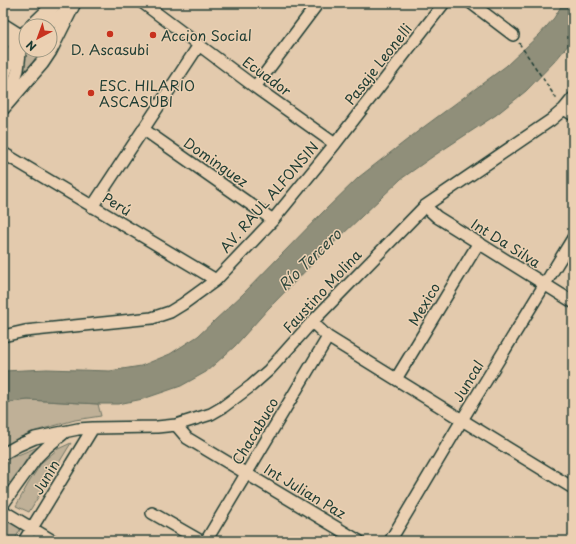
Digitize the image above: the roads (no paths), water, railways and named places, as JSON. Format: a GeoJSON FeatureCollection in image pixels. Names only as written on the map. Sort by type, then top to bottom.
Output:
{"type":"FeatureCollection","features":[{"type":"Feature","properties":{"kind":"main road"},"geometry":{"type":"LineString","coordinates":[[40,18],[56,3]]}},
{"type":"Feature","properties":{"kind":"main road"},"geometry":{"type":"LineString","coordinates":[[5,106],[42,63],[50,51],[74,4]]}},
{"type":"Feature","properties":{"kind":"main road"},"geometry":{"type":"LineString","coordinates":[[3,76],[18,47]]}},
{"type":"Feature","properties":{"kind":"street","name":"Ecuador"},"geometry":{"type":"LineString","coordinates":[[143,3],[335,144]]}},
{"type":"Feature","properties":{"kind":"street"},"geometry":{"type":"LineString","coordinates":[[256,87],[318,3]]}},
{"type":"Feature","properties":{"kind":"street","name":"Pasaje Leonelli"},"geometry":{"type":"LineString","coordinates":[[335,144],[444,3]]}},
{"type":"Feature","properties":{"kind":"street"},"geometry":{"type":"LineString","coordinates":[[471,3],[513,35]]}},
{"type":"Feature","properties":{"kind":"street"},"geometry":{"type":"LineString","coordinates":[[57,18],[74,4]]}},
{"type":"Feature","properties":{"kind":"street"},"geometry":{"type":"LineString","coordinates":[[3,24],[18,36]]}},
{"type":"Feature","properties":{"kind":"street"},"geometry":{"type":"LineString","coordinates":[[3,36],[18,38]]}},
{"type":"Feature","properties":{"kind":"street"},"geometry":{"type":"LineString","coordinates":[[92,207],[199,45]]}},
{"type":"Feature","properties":{"kind":"street"},"geometry":{"type":"LineString","coordinates":[[5,106],[18,70],[20,58]]}},
{"type":"Feature","properties":{"kind":"street","name":"Faustino Molina"},"geometry":{"type":"LineString","coordinates":[[3,454],[19,445],[36,438],[49,435],[78,429],[157,427],[176,425],[211,414],[223,407],[269,370],[312,322],[425,206],[551,120],[568,112],[573,98]]}},
{"type":"Feature","properties":{"kind":"street","name":"Dominguez"},"geometry":{"type":"LineString","coordinates":[[143,129],[273,220]]}},
{"type":"Feature","properties":{"kind":"street","name":"AV. RAUL ALFONSIN"},"geometry":{"type":"LineString","coordinates":[[3,336],[25,331],[152,318],[170,312],[216,280],[273,220],[335,144]]}},
{"type":"Feature","properties":{"kind":"street","name":"Perú"},"geometry":{"type":"LineString","coordinates":[[3,153],[216,280]]}},
{"type":"Feature","properties":{"kind":"street","name":"Int Da Silva"},"geometry":{"type":"LineString","coordinates":[[425,206],[437,217],[478,244],[573,302]]}},
{"type":"Feature","properties":{"kind":"street","name":"Juncal"},"geometry":{"type":"LineString","coordinates":[[390,541],[573,238]]}},
{"type":"Feature","properties":{"kind":"street","name":"Mexico"},"geometry":{"type":"LineString","coordinates":[[396,379],[478,244]]}},
{"type":"Feature","properties":{"kind":"street"},"geometry":{"type":"LineString","coordinates":[[312,322],[328,337],[573,488]]}},
{"type":"Feature","properties":{"kind":"street","name":"Chacabuco"},"geometry":{"type":"LineString","coordinates":[[206,541],[328,337]]}},
{"type":"Feature","properties":{"kind":"street","name":"Int Julian Paz"},"geometry":{"type":"LineString","coordinates":[[176,425],[188,438],[359,541]]}},
{"type":"Feature","properties":{"kind":"street","name":"Junin"},"geometry":{"type":"LineString","coordinates":[[24,541],[93,428]]}},
{"type":"Feature","properties":{"kind":"street","name":"Faustino Molina"},"geometry":{"type":"LineString","coordinates":[[3,506],[37,458],[47,447],[65,432]]}},
{"type":"Feature","properties":{"kind":"street"},"geometry":{"type":"LineString","coordinates":[[3,488],[3,506],[32,528],[53,541]]}},
{"type":"Feature","properties":{"kind":"street"},"geometry":{"type":"LineString","coordinates":[[152,513],[201,541]]}},
{"type":"Feature","properties":{"kind":"water","name":"Río Tercero"},"geometry":{"type":"Polygon","coordinates":[[[563,3],[573,3],[573,39],[556,60],[526,91],[496,115],[401,179],[323,253],[268,309],[235,346],[206,372],[181,386],[143,399],[118,404],[28,400],[3,403],[3,371],[47,369],[110,371],[141,366],[170,354],[198,336],[243,294],[359,177],[506,66],[540,34],[554,18],[563,3]]]}},
{"type":"Feature","properties":{"kind":"place","name":"D. Ascasubi"},"geometry":{"type":"Point","coordinates":[110,34]}},
{"type":"Feature","properties":{"kind":"place","name":"Accion Social"},"geometry":{"type":"Point","coordinates":[153,35]}},
{"type":"Feature","properties":{"kind":"place","name":"ESC. HILARIO ASCASUBI"},"geometry":{"type":"Point","coordinates":[91,93]}}]}
